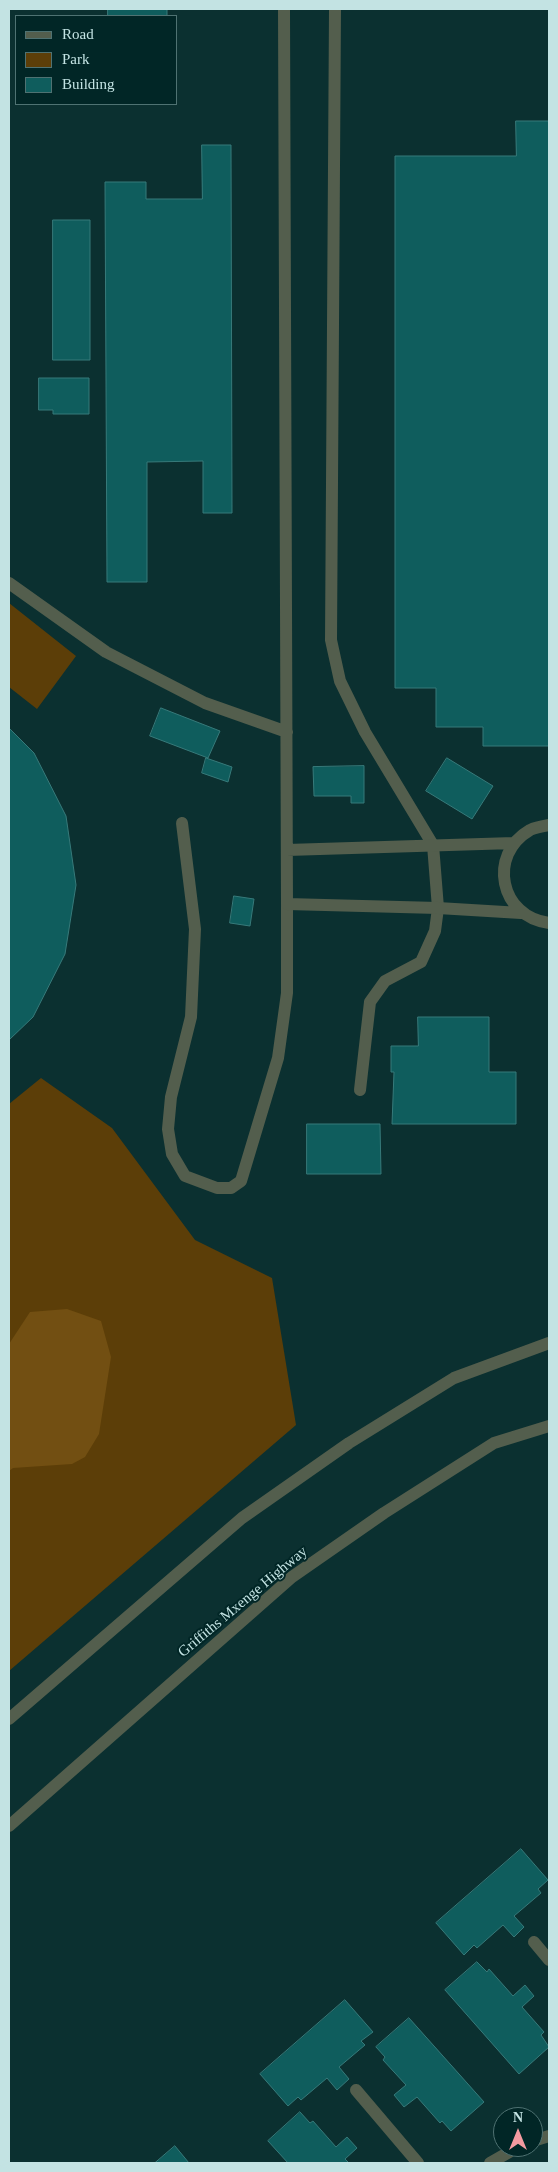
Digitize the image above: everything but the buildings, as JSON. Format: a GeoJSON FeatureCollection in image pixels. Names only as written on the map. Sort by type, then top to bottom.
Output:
{"type":"FeatureCollection","features":[{"type":"Feature","properties":{"kind":"street"},"geometry":{"type":"LineString","coordinates":[[182,823],[195,929],[191,1017],[171,1097],[168,1128],[172,1154],[186,1176],[217,1188],[231,1188],[241,1181],[278,1058],[287,993],[284,9]]}},
{"type":"Feature","properties":{"kind":"street"},"geometry":{"type":"LineString","coordinates":[[335,9],[331,640],[340,681],[365,732],[434,845],[438,908],[436,931],[421,962],[386,981],[370,1002],[360,1090]]}},
{"type":"Feature","properties":{"kind":"street"},"geometry":{"type":"LineString","coordinates":[[9,583],[106,652],[205,703],[287,732]]}},
{"type":"Feature","properties":{"kind":"street"},"geometry":{"type":"LineString","coordinates":[[521,913],[506,892],[503,867],[514,843],[531,829],[549,825]]}},
{"type":"Feature","properties":{"kind":"street"},"geometry":{"type":"LineString","coordinates":[[288,850],[514,843]]}},
{"type":"Feature","properties":{"kind":"street"},"geometry":{"type":"LineString","coordinates":[[287,904],[438,908],[521,913],[538,922],[549,923]]}},
{"type":"Feature","properties":{"kind":"street"},"geometry":{"type":"LineString","coordinates":[[9,1719],[242,1518],[349,1443],[454,1378],[549,1344]]}},
{"type":"Feature","properties":{"kind":"street","name":"Griffiths Mxenge Highway"},"geometry":{"type":"LineString","coordinates":[[9,1826],[292,1577],[384,1513],[494,1443],[549,1426]]}},
{"type":"Feature","properties":{"kind":"street"},"geometry":{"type":"LineString","coordinates":[[534,1942],[549,1960]]}},
{"type":"Feature","properties":{"kind":"street"},"geometry":{"type":"LineString","coordinates":[[356,2090],[418,2163]]}},
{"type":"Feature","properties":{"kind":"green space"},"geometry":{"type":"Polygon","coordinates":[[[9,603],[76,656],[37,709],[9,687],[9,603]]]}},
{"type":"Feature","properties":{"kind":"green space"},"geometry":{"type":"Polygon","coordinates":[[[41,1078],[112,1128],[195,1240],[272,1278],[296,1425],[9,1671],[9,1104],[41,1078]]]}},
{"type":"Feature","properties":{"kind":"shaded area"},"geometry":{"type":"Polygon","coordinates":[[[67,1309],[101,1321],[111,1357],[99,1434],[85,1457],[72,1464],[13,1468],[9,1471],[9,1344],[30,1312],[67,1309]]]}}]}
